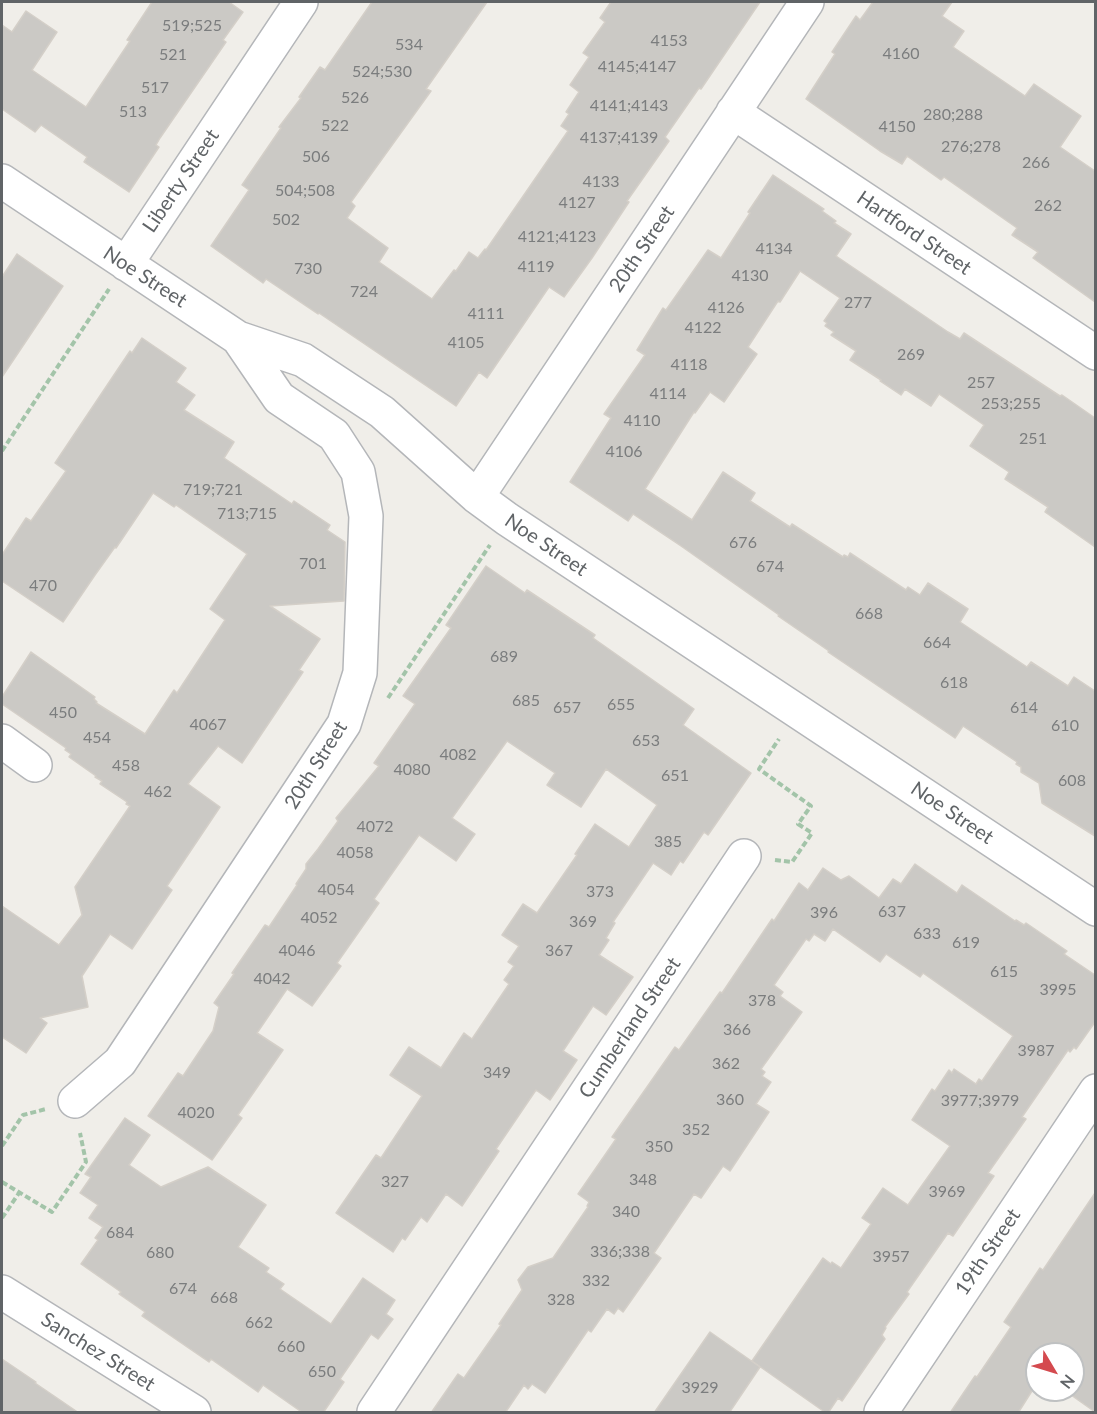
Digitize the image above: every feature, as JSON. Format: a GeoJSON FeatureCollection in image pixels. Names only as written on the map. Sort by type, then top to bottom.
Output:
{"type":"FeatureCollection","features":[{"type":"Feature","properties":{"kind":"street","name":"Liberty Street"},"geometry":{"type":"LineString","coordinates":[[126,264],[301,2]]}},
{"type":"Feature","properties":{"kind":"street","name":"20th Street"},"geometry":{"type":"LineString","coordinates":[[477,497],[807,2]]}},
{"type":"Feature","properties":{"kind":"street","name":"Hartford Street"},"geometry":{"type":"LineString","coordinates":[[733,112],[1095,353]]}},
{"type":"Feature","properties":{"kind":"street","name":"Noe Street"},"geometry":{"type":"LineString","coordinates":[[2,181],[238,338],[303,360],[382,412],[477,497],[507,519],[1095,909]]}},
{"type":"Feature","properties":{"kind":"street","name":"20th Street"},"geometry":{"type":"LineString","coordinates":[[75,1101],[120,1062],[344,724],[360,673],[366,516],[358,472],[333,435],[279,398],[238,338]]}},
{"type":"Feature","properties":{"kind":"street"},"geometry":{"type":"LineString","coordinates":[[2,741],[35,765]]}},
{"type":"Feature","properties":{"kind":"street","name":"Cumberland Street"},"geometry":{"type":"LineString","coordinates":[[374,1413],[744,856]]}},
{"type":"Feature","properties":{"kind":"street","name":"19th Street"},"geometry":{"type":"LineString","coordinates":[[881,1413],[1095,1091]]}},
{"type":"Feature","properties":{"kind":"street","name":"Sanchez Street"},"geometry":{"type":"LineString","coordinates":[[2,1292],[194,1413]]}},
{"type":"Feature","properties":{"kind":"path"},"geometry":{"type":"LineString","coordinates":[[2,451],[126,264]]}},
{"type":"Feature","properties":{"kind":"path"},"geometry":{"type":"LineString","coordinates":[[344,724],[377,716],[507,519]]}},
{"type":"Feature","properties":{"kind":"path"},"geometry":{"type":"LineString","coordinates":[[744,856],[792,862],[812,833],[798,824],[811,806],[759,770],[797,711]]}},
{"type":"Feature","properties":{"kind":"path"},"geometry":{"type":"LineString","coordinates":[[2,1146],[23,1115],[75,1101],[86,1162],[52,1212],[2,1182]]}},
{"type":"Feature","properties":{"kind":"path"},"geometry":{"type":"LineString","coordinates":[[2,1218],[19,1193]]}},
{"type":"Feature","properties":{"kind":"building"},"geometry":{"type":"Polygon","coordinates":[[[152,2],[229,2],[243,12],[223,40],[226,42],[160,138],[156,145],[159,147],[129,192],[84,162],[87,157],[41,125],[35,132],[2,109],[2,25],[12,32],[26,11],[57,32],[32,70],[86,107],[130,41],[127,40],[152,2]]]}},
{"type":"Feature","properties":{"kind":"building"},"geometry":{"type":"Polygon","coordinates":[[[372,2],[487,2],[426,89],[431,91],[351,202],[355,206],[347,218],[388,248],[379,262],[432,299],[469,252],[478,258],[486,250],[568,131],[561,126],[569,114],[566,112],[579,92],[570,85],[589,57],[583,53],[605,22],[600,18],[611,2],[760,2],[701,89],[699,88],[665,137],[669,141],[564,297],[549,287],[487,378],[479,372],[456,406],[319,313],[266,279],[263,283],[211,246],[249,190],[242,185],[281,128],[279,127],[301,98],[299,97],[320,67],[325,70],[372,2]]]}},
{"type":"Feature","properties":{"kind":"building"},"geometry":{"type":"Polygon","coordinates":[[[873,2],[952,2],[942,16],[964,31],[953,47],[1025,96],[1034,84],[1081,116],[1060,147],[1095,171],[1095,302],[1033,258],[1038,252],[1012,235],[1017,228],[944,177],[941,180],[907,156],[902,164],[880,151],[806,99],[835,54],[832,52],[856,16],[860,20],[873,2]]]}},
{"type":"Feature","properties":{"kind":"building"},"geometry":{"type":"Polygon","coordinates":[[[773,175],[824,209],[822,211],[836,221],[834,223],[851,234],[836,256],[948,332],[960,339],[964,333],[1095,418],[1095,547],[1045,512],[1048,507],[1005,479],[1009,472],[970,446],[984,425],[939,394],[931,406],[905,389],[901,395],[850,360],[856,351],[831,335],[834,332],[825,326],[827,323],[824,321],[840,298],[800,271],[748,347],[757,354],[724,402],[710,392],[694,412],[645,489],[692,520],[723,472],[755,493],[750,501],[790,527],[792,524],[843,557],[844,555],[848,557],[850,553],[906,590],[908,587],[920,595],[928,583],[968,609],[960,622],[1027,667],[1031,662],[1068,686],[1074,677],[1095,691],[1095,836],[1042,803],[1039,783],[1021,772],[1021,767],[1016,764],[1017,762],[963,726],[955,738],[828,652],[779,615],[633,514],[628,521],[570,482],[611,418],[604,414],[645,355],[637,350],[663,308],[666,310],[708,250],[721,258],[773,175]]]}},
{"type":"Feature","properties":{"kind":"building"},"geometry":{"type":"Polygon","coordinates":[[[17,254],[63,286],[2,377],[2,277],[17,254]]]}},
{"type":"Feature","properties":{"kind":"building"},"geometry":{"type":"Polygon","coordinates":[[[142,338],[186,368],[176,382],[195,395],[184,410],[234,442],[224,458],[292,504],[294,501],[330,525],[327,530],[345,542],[344,601],[270,606],[320,639],[299,670],[303,672],[242,763],[218,746],[188,784],[220,807],[167,886],[172,890],[132,949],[110,934],[82,976],[88,1007],[40,1018],[47,1023],[26,1053],[2,1037],[2,906],[59,945],[82,915],[75,887],[130,806],[100,784],[102,781],[96,776],[69,757],[71,754],[65,750],[66,748],[2,704],[2,697],[31,652],[95,697],[96,703],[145,734],[174,690],[177,693],[225,620],[210,609],[247,554],[176,505],[174,507],[153,493],[63,622],[2,581],[2,555],[26,518],[31,521],[66,471],[55,463],[130,351],[132,353],[142,338]]]}},
{"type":"Feature","properties":{"kind":"building"},"geometry":{"type":"Polygon","coordinates":[[[486,566],[525,593],[527,590],[595,635],[593,638],[694,709],[683,725],[751,773],[708,835],[704,832],[683,863],[680,861],[671,875],[653,863],[613,922],[615,923],[606,938],[609,940],[599,955],[633,977],[606,1015],[593,1006],[563,1051],[577,1060],[550,1100],[536,1090],[496,1149],[499,1151],[462,1206],[446,1194],[427,1222],[421,1217],[405,1240],[402,1238],[393,1252],[336,1213],[376,1155],[381,1158],[422,1096],[390,1075],[409,1047],[441,1068],[464,1033],[472,1039],[509,984],[504,980],[514,966],[508,962],[519,946],[502,935],[523,904],[537,913],[577,855],[575,854],[595,824],[629,847],[657,805],[606,769],[581,807],[547,785],[555,773],[507,741],[452,818],[475,834],[456,861],[419,835],[374,899],[379,903],[337,963],[341,966],[312,1006],[287,989],[257,1033],[283,1050],[238,1115],[242,1118],[212,1160],[148,1116],[178,1073],[183,1076],[213,1031],[219,1007],[214,1003],[234,974],[232,973],[265,925],[269,927],[297,885],[306,869],[306,864],[338,821],[336,818],[379,766],[374,763],[415,704],[403,696],[451,628],[446,625],[486,566]]]}},
{"type":"Feature","properties":{"kind":"building"},"geometry":{"type":"Polygon","coordinates":[[[915,864],[957,893],[962,885],[1015,921],[1024,925],[1026,923],[1067,951],[1064,954],[1095,975],[1095,1022],[1076,1049],[1074,1047],[1070,1052],[1068,1050],[1022,1117],[1026,1119],[988,1173],[994,1176],[953,1236],[948,1233],[907,1292],[909,1294],[885,1327],[882,1335],[885,1339],[842,1401],[838,1398],[826,1413],[752,1361],[823,1258],[841,1268],[871,1224],[862,1218],[883,1188],[908,1205],[950,1146],[912,1120],[932,1089],[935,1091],[949,1070],[952,1073],[954,1069],[976,1084],[979,1079],[982,1081],[1013,1036],[923,973],[920,977],[886,954],[880,962],[833,929],[825,941],[814,934],[809,941],[806,939],[774,985],[783,992],[780,996],[802,1012],[761,1069],[765,1072],[762,1076],[771,1082],[756,1104],[769,1112],[730,1171],[723,1166],[701,1198],[694,1194],[654,1253],[661,1258],[623,1312],[618,1308],[614,1314],[607,1309],[591,1332],[588,1330],[545,1393],[532,1384],[528,1389],[524,1385],[505,1413],[431,1413],[458,1374],[464,1378],[501,1325],[499,1324],[522,1290],[518,1280],[528,1267],[553,1258],[588,1207],[589,1202],[578,1194],[616,1139],[612,1137],[675,1047],[679,1050],[720,992],[722,993],[799,883],[808,890],[823,868],[841,880],[849,876],[879,898],[893,879],[901,884],[915,864]]]}},
{"type":"Feature","properties":{"kind":"building"},"geometry":{"type":"Polygon","coordinates":[[[125,1118],[150,1135],[129,1165],[161,1187],[208,1167],[266,1205],[238,1247],[269,1268],[266,1272],[284,1284],[280,1289],[331,1324],[363,1278],[395,1300],[386,1314],[393,1319],[378,1339],[371,1334],[340,1379],[344,1382],[323,1413],[303,1413],[263,1385],[258,1392],[211,1359],[209,1362],[142,1316],[145,1312],[81,1264],[98,1240],[95,1238],[103,1227],[89,1218],[98,1205],[80,1193],[91,1177],[85,1174],[125,1118]]]}},
{"type":"Feature","properties":{"kind":"building"},"geometry":{"type":"Polygon","coordinates":[[[1095,1193],[1095,1412],[1081,1402],[1085,1402],[1085,1342],[1025,1342],[1025,1402],[1018,1413],[950,1413],[1011,1327],[1004,1322],[1040,1268],[1043,1270],[1095,1193]]]}},
{"type":"Feature","properties":{"kind":"building"},"geometry":{"type":"Polygon","coordinates":[[[710,1332],[760,1367],[729,1413],[654,1413],[710,1332]]]}},
{"type":"Feature","properties":{"kind":"building"},"geometry":{"type":"Polygon","coordinates":[[[2,1359],[35,1383],[79,1413],[2,1413],[2,1359]]]}}]}
